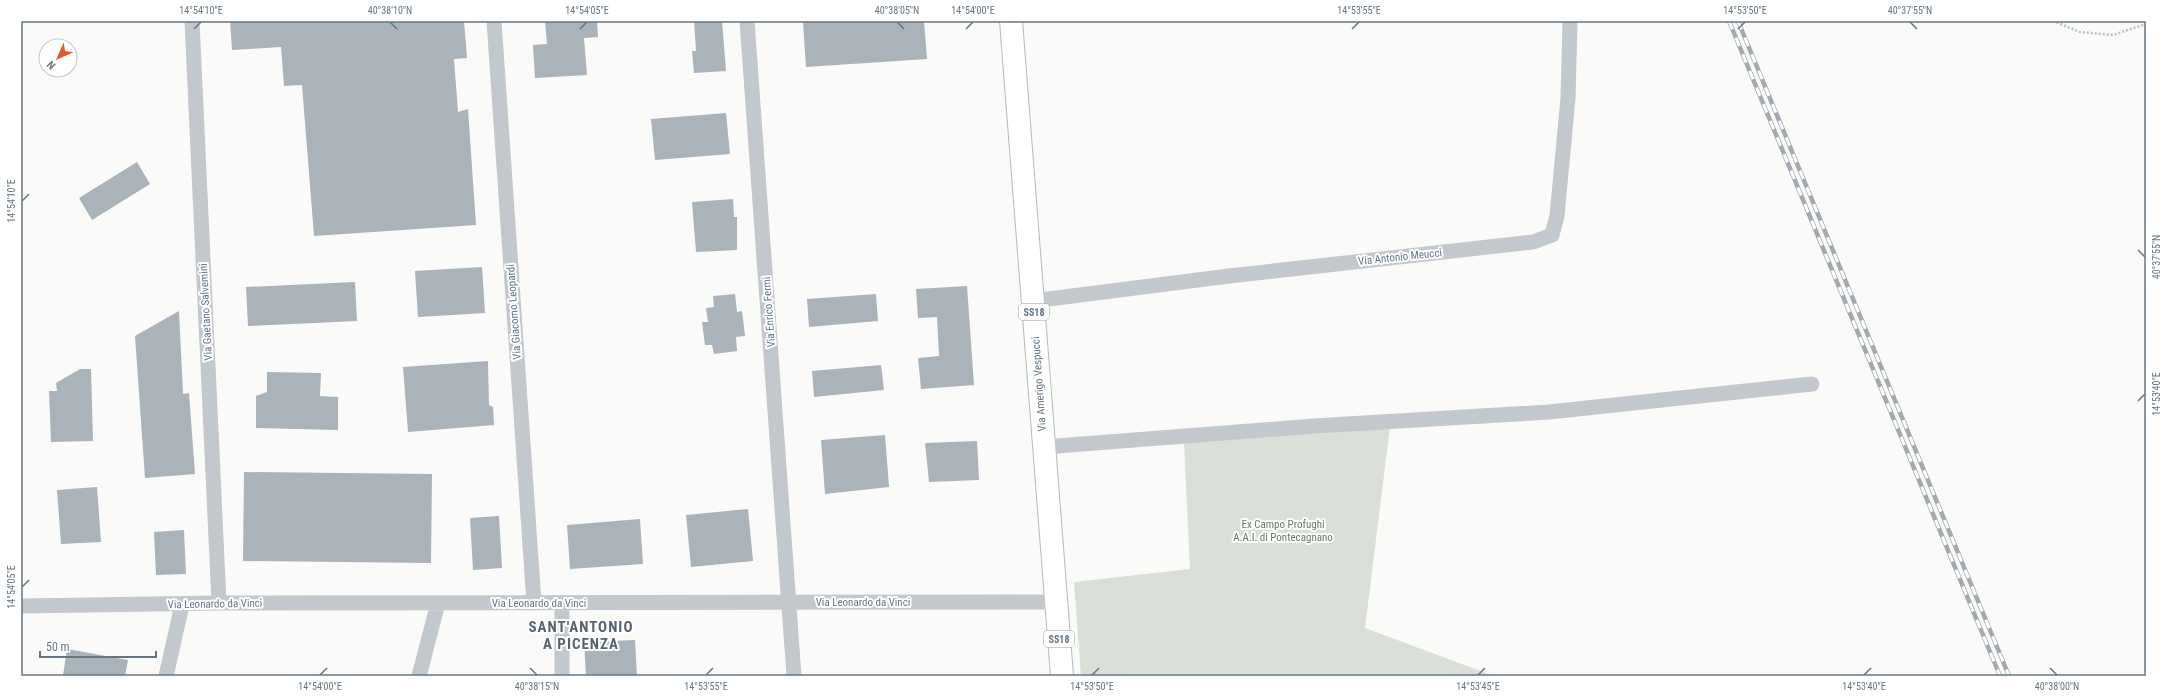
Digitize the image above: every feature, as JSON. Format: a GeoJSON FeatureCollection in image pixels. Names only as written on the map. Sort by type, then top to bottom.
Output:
{"type":"FeatureCollection","features":[{"type":"Feature","properties":{"kind":"main road","name":"Via Amerigo Vespucci"},"geometry":{"type":"LineString","coordinates":[[1011,21],[1062,676]]}},
{"type":"Feature","properties":{"kind":"street","name":"Via Gaetano Salvemini"},"geometry":{"type":"LineString","coordinates":[[192,21],[219,603]]}},
{"type":"Feature","properties":{"kind":"street","name":"Via Giacomo Leopardi"},"geometry":{"type":"LineString","coordinates":[[494,21],[534,603]]}},
{"type":"Feature","properties":{"kind":"street","name":"Via Enrico Fermi"},"geometry":{"type":"LineString","coordinates":[[747,21],[790,602],[794,676]]}},
{"type":"Feature","properties":{"kind":"street","name":"Via Antonio Meucci"},"geometry":{"type":"LineString","coordinates":[[1033,301],[1229,276],[1533,242],[1552,235],[1557,216],[1568,98],[1570,21]]}},
{"type":"Feature","properties":{"kind":"street"},"geometry":{"type":"LineString","coordinates":[[1044,447],[1314,426],[1549,412],[1812,384]]}},
{"type":"Feature","properties":{"kind":"street","name":"Via Leonardo da Vinci"},"geometry":{"type":"LineString","coordinates":[[21,606],[219,603],[1057,602]]}},
{"type":"Feature","properties":{"kind":"street"},"geometry":{"type":"LineString","coordinates":[[419,676],[438,603]]}},
{"type":"Feature","properties":{"kind":"street"},"geometry":{"type":"LineString","coordinates":[[562,603],[562,676]]}},
{"type":"Feature","properties":{"kind":"street"},"geometry":{"type":"LineString","coordinates":[[166,676],[182,604]]}},
{"type":"Feature","properties":{"kind":"path"},"geometry":{"type":"LineString","coordinates":[[2053,21],[2080,32],[2113,35],[2146,24]]}},
{"type":"Feature","properties":{"kind":"green space","name":"Ex Campo Profughi A.A.I. di Pontecagnano"},"geometry":{"type":"Polygon","coordinates":[[[1390,427],[1365,628],[1494,676],[1081,676],[1074,582],[1190,569],[1184,443],[1390,427]]]}},
{"type":"Feature","properties":{"kind":"building"},"geometry":{"type":"Polygon","coordinates":[[[230,21],[464,21],[467,58],[454,59],[458,112],[468,109],[476,225],[314,236],[302,85],[284,86],[281,47],[232,50],[230,21]]]}},
{"type":"Feature","properties":{"kind":"building"},"geometry":{"type":"Polygon","coordinates":[[[545,21],[597,21],[598,37],[584,38],[587,75],[535,78],[533,45],[547,44],[545,21]]]}},
{"type":"Feature","properties":{"kind":"building"},"geometry":{"type":"Polygon","coordinates":[[[694,21],[722,21],[726,71],[694,73],[692,51],[696,51],[694,21]]]}},
{"type":"Feature","properties":{"kind":"building"},"geometry":{"type":"Polygon","coordinates":[[[924,21],[927,59],[806,67],[803,22],[924,21]]]}},
{"type":"Feature","properties":{"kind":"building"},"geometry":{"type":"Polygon","coordinates":[[[726,113],[730,154],[655,160],[651,119],[726,113]]]}},
{"type":"Feature","properties":{"kind":"building"},"geometry":{"type":"Polygon","coordinates":[[[137,162],[150,184],[92,220],[79,198],[137,162]]]}},
{"type":"Feature","properties":{"kind":"building"},"geometry":{"type":"Polygon","coordinates":[[[733,199],[734,217],[737,217],[737,250],[696,252],[692,202],[733,199]]]}},
{"type":"Feature","properties":{"kind":"building"},"geometry":{"type":"Polygon","coordinates":[[[482,267],[485,313],[418,317],[415,271],[482,267]]]}},
{"type":"Feature","properties":{"kind":"building"},"geometry":{"type":"Polygon","coordinates":[[[355,282],[357,321],[248,326],[246,287],[355,282]]]}},
{"type":"Feature","properties":{"kind":"building"},"geometry":{"type":"Polygon","coordinates":[[[967,286],[974,385],[921,389],[918,358],[939,356],[937,317],[918,318],[916,289],[967,286]]]}},
{"type":"Feature","properties":{"kind":"building"},"geometry":{"type":"Polygon","coordinates":[[[735,294],[737,312],[742,311],[745,336],[736,337],[737,351],[714,354],[712,345],[705,345],[702,322],[708,322],[706,308],[714,307],[713,296],[735,294]]]}},
{"type":"Feature","properties":{"kind":"building"},"geometry":{"type":"Polygon","coordinates":[[[876,294],[878,321],[809,327],[807,299],[876,294]]]}},
{"type":"Feature","properties":{"kind":"building"},"geometry":{"type":"Polygon","coordinates":[[[179,311],[183,394],[189,393],[195,474],[145,478],[135,336],[179,311]]]}},
{"type":"Feature","properties":{"kind":"building"},"geometry":{"type":"Polygon","coordinates":[[[488,361],[489,405],[493,407],[494,425],[408,432],[403,367],[488,361]]]}},
{"type":"Feature","properties":{"kind":"building"},"geometry":{"type":"Polygon","coordinates":[[[881,365],[884,390],[814,397],[812,371],[881,365]]]}},
{"type":"Feature","properties":{"kind":"building"},"geometry":{"type":"Polygon","coordinates":[[[80,369],[91,369],[93,441],[51,442],[49,391],[57,391],[56,383],[80,369]]]}},
{"type":"Feature","properties":{"kind":"building"},"geometry":{"type":"Polygon","coordinates":[[[267,372],[321,373],[320,396],[338,397],[338,430],[256,428],[256,396],[267,392],[267,372]]]}},
{"type":"Feature","properties":{"kind":"building"},"geometry":{"type":"Polygon","coordinates":[[[885,435],[889,487],[825,494],[821,440],[885,435]]]}},
{"type":"Feature","properties":{"kind":"building"},"geometry":{"type":"Polygon","coordinates":[[[977,441],[979,480],[929,482],[925,443],[977,441]]]}},
{"type":"Feature","properties":{"kind":"building"},"geometry":{"type":"Polygon","coordinates":[[[244,472],[432,474],[431,563],[243,561],[244,472]]]}},
{"type":"Feature","properties":{"kind":"building"},"geometry":{"type":"Polygon","coordinates":[[[97,487],[101,542],[61,544],[57,490],[97,487]]]}},
{"type":"Feature","properties":{"kind":"building"},"geometry":{"type":"Polygon","coordinates":[[[748,509],[753,561],[691,567],[686,515],[748,509]]]}},
{"type":"Feature","properties":{"kind":"building"},"geometry":{"type":"Polygon","coordinates":[[[499,516],[502,568],[473,570],[470,518],[499,516]]]}},
{"type":"Feature","properties":{"kind":"building"},"geometry":{"type":"Polygon","coordinates":[[[640,519],[643,564],[570,569],[567,525],[640,519]]]}},
{"type":"Feature","properties":{"kind":"building"},"geometry":{"type":"Polygon","coordinates":[[[184,530],[186,574],[156,575],[154,532],[184,530]]]}},
{"type":"Feature","properties":{"kind":"building"},"geometry":{"type":"Polygon","coordinates":[[[635,640],[637,676],[586,676],[584,642],[635,640]]]}},
{"type":"Feature","properties":{"kind":"building"},"geometry":{"type":"Polygon","coordinates":[[[67,649],[128,660],[125,676],[63,676],[67,649]]]}},
{"type":"Feature","properties":{"kind":"railway"},"geometry":{"type":"LineString","coordinates":[[1729,21],[2000,676]]}},
{"type":"Feature","properties":{"kind":"railway"},"geometry":{"type":"LineString","coordinates":[[1738,21],[2009,676]]}},
{"type":"Feature","properties":{"kind":"district","name":"SANT'ANTONIO A PICENZA"},"geometry":{"type":"Point","coordinates":[581,636]}}]}
